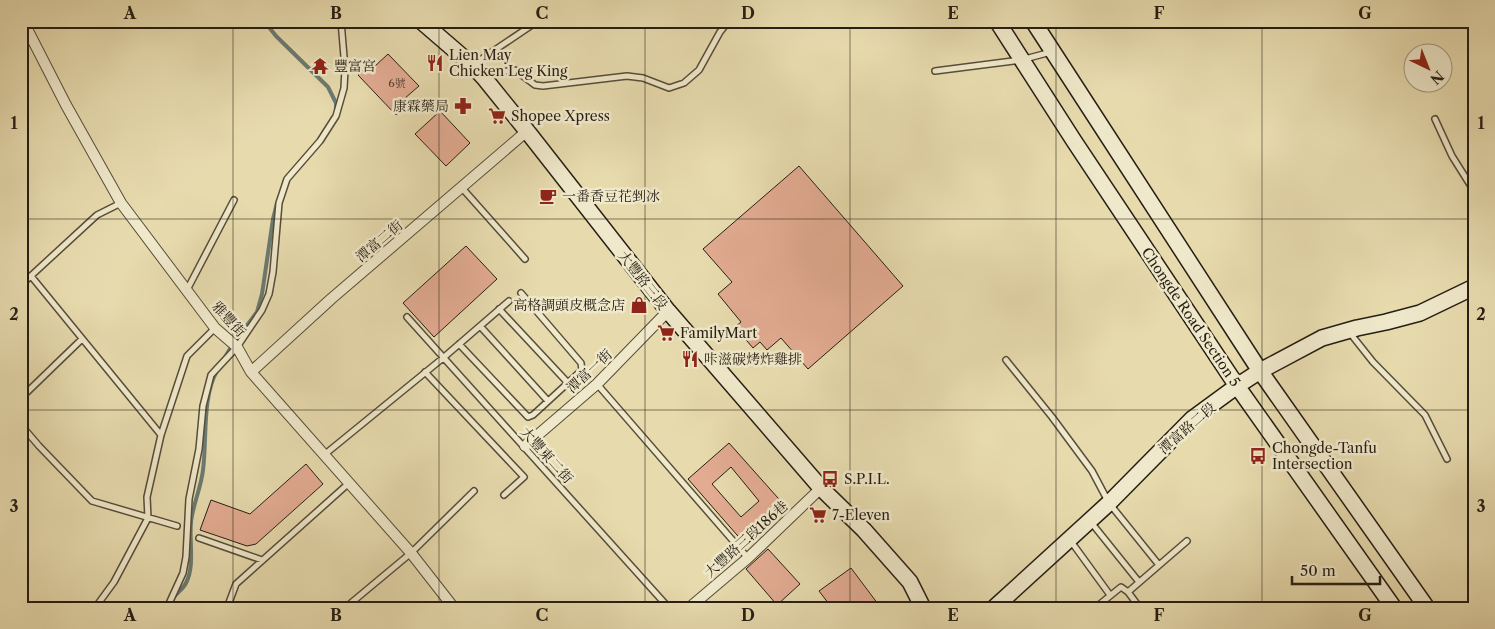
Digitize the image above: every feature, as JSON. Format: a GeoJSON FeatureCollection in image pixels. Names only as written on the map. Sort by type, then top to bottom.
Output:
{"type":"FeatureCollection","features":[{"type":"Feature","properties":{"kind":"street","name":"Chongde Road Section 5"},"geometry":{"type":"LineString","coordinates":[[997,21],[1237,386],[1394,608]]}},
{"type":"Feature","properties":{"kind":"street","name":"Chongde Road Section 5"},"geometry":{"type":"LineString","coordinates":[[1033,21],[1260,370],[1427,608]]}},
{"type":"Feature","properties":{"kind":"street","name":"雅豐街"},"geometry":{"type":"LineString","coordinates":[[23,22],[66,105],[121,203],[216,328],[237,347],[251,372],[411,553],[454,608]]}},
{"type":"Feature","properties":{"kind":"street","name":"大豐路三段"},"geometry":{"type":"LineString","coordinates":[[423,22],[485,79],[668,311],[821,488],[864,530],[910,582],[923,608]]}},
{"type":"Feature","properties":{"kind":"street","name":"潭富二街"},"geometry":{"type":"LineString","coordinates":[[251,372],[331,299],[527,131]]}},
{"type":"Feature","properties":{"kind":"street","name":"潭富路二段"},"geometry":{"type":"LineString","coordinates":[[994,608],[1109,503],[1192,419],[1260,370],[1322,338],[1420,313],[1474,287]]}},
{"type":"Feature","properties":{"kind":"street","name":"潭富一街"},"geometry":{"type":"LineString","coordinates":[[524,446],[596,384],[668,311]]}},
{"type":"Feature","properties":{"kind":"street","name":"大豐路三段186巷"},"geometry":{"type":"LineString","coordinates":[[689,608],[748,558],[821,488]]}},
{"type":"Feature","properties":{"kind":"lane"},"geometry":{"type":"LineString","coordinates":[[168,608],[183,573],[186,558],[189,499],[199,449],[203,406],[211,375],[237,347],[262,310],[269,294],[273,272],[279,203],[287,179],[320,140],[336,116],[344,88],[345,69],[341,21]]}},
{"type":"Feature","properties":{"kind":"lane"},"geometry":{"type":"LineString","coordinates":[[472,66],[538,21]]}},
{"type":"Feature","properties":{"kind":"lane"},"geometry":{"type":"LineString","coordinates":[[485,79],[501,72],[515,70],[536,84],[543,86],[627,76],[643,78],[670,88],[684,83],[699,70],[720,32],[729,21]]}},
{"type":"Feature","properties":{"kind":"lane"},"geometry":{"type":"LineString","coordinates":[[935,71],[1021,60],[1052,52]]}},
{"type":"Feature","properties":{"kind":"lane"},"geometry":{"type":"LineString","coordinates":[[1435,119],[1452,156],[1474,191]]}},
{"type":"Feature","properties":{"kind":"lane"},"geometry":{"type":"LineString","coordinates":[[462,188],[525,259]]}},
{"type":"Feature","properties":{"kind":"lane"},"geometry":{"type":"LineString","coordinates":[[187,290],[234,200]]}},
{"type":"Feature","properties":{"kind":"lane"},"geometry":{"type":"LineString","coordinates":[[21,285],[97,214],[121,203]]}},
{"type":"Feature","properties":{"kind":"lane"},"geometry":{"type":"LineString","coordinates":[[30,276],[161,435]]}},
{"type":"Feature","properties":{"kind":"lane"},"geometry":{"type":"LineString","coordinates":[[459,344],[528,417],[532,415],[582,370],[581,363],[521,293]]}},
{"type":"Feature","properties":{"kind":"lane"},"geometry":{"type":"LineString","coordinates":[[324,455],[509,302]]}},
{"type":"Feature","properties":{"kind":"lane"},"geometry":{"type":"LineString","coordinates":[[500,310],[568,383]]}},
{"type":"Feature","properties":{"kind":"lane","name":"大豐東二街"},"geometry":{"type":"LineString","coordinates":[[407,317],[669,608]]}},
{"type":"Feature","properties":{"kind":"lane"},"geometry":{"type":"LineString","coordinates":[[480,326],[548,401]]}},
{"type":"Feature","properties":{"kind":"lane"},"geometry":{"type":"LineString","coordinates":[[95,608],[114,582],[148,518],[147,497],[161,435],[187,356],[216,328]]}},
{"type":"Feature","properties":{"kind":"lane"},"geometry":{"type":"LineString","coordinates":[[1348,330],[1373,362],[1425,415],[1447,459]]}},
{"type":"Feature","properties":{"kind":"lane"},"geometry":{"type":"LineString","coordinates":[[21,398],[82,339]]}},
{"type":"Feature","properties":{"kind":"lane"},"geometry":{"type":"LineString","coordinates":[[1006,360],[1092,471],[1109,503],[1159,565]]}},
{"type":"Feature","properties":{"kind":"lane"},"geometry":{"type":"LineString","coordinates":[[425,372],[524,477],[504,495]]}},
{"type":"Feature","properties":{"kind":"lane"},"geometry":{"type":"LineString","coordinates":[[596,384],[748,558]]}},
{"type":"Feature","properties":{"kind":"lane"},"geometry":{"type":"LineString","coordinates":[[21,425],[38,446],[92,501],[177,526]]}},
{"type":"Feature","properties":{"kind":"lane"},"geometry":{"type":"LineString","coordinates":[[227,608],[236,584],[349,483]]}},
{"type":"Feature","properties":{"kind":"lane"},"geometry":{"type":"LineString","coordinates":[[345,608],[411,553],[474,491]]}},
{"type":"Feature","properties":{"kind":"lane"},"geometry":{"type":"LineString","coordinates":[[1090,521],[1139,582]]}},
{"type":"Feature","properties":{"kind":"lane"},"geometry":{"type":"LineString","coordinates":[[200,538],[262,560]]}},
{"type":"Feature","properties":{"kind":"lane"},"geometry":{"type":"LineString","coordinates":[[1070,540],[1110,595]]}},
{"type":"Feature","properties":{"kind":"lane"},"geometry":{"type":"LineString","coordinates":[[1128,592],[1187,541]]}},
{"type":"Feature","properties":{"kind":"lane"},"geometry":{"type":"LineString","coordinates":[[1095,608],[1121,587],[1128,592],[1140,608]]}},
{"type":"Feature","properties":{"kind":"building"},"geometry":{"type":"Polygon","coordinates":[[[388,54],[419,86],[404,99],[408,104],[396,115],[358,75],[370,63],[374,67],[388,54]]]}},
{"type":"Feature","properties":{"kind":"building"},"geometry":{"type":"Polygon","coordinates":[[[440,111],[470,143],[446,166],[415,134],[440,111]]]}},
{"type":"Feature","properties":{"kind":"building"},"geometry":{"type":"Polygon","coordinates":[[[799,166],[903,286],[808,369],[781,338],[767,350],[760,342],[753,348],[735,327],[741,322],[718,294],[732,282],[703,249],[799,166]]]}},
{"type":"Feature","properties":{"kind":"building"},"geometry":{"type":"Polygon","coordinates":[[[466,246],[497,279],[434,337],[403,303],[466,246]]]}},
{"type":"Feature","properties":{"kind":"building"},"geometry":{"type":"Polygon","coordinates":[[[729,443],[786,507],[744,543],[688,479],[729,443]],[[731,467],[712,484],[741,517],[759,501],[731,467]]]}},
{"type":"Feature","properties":{"kind":"building"},"geometry":{"type":"Polygon","coordinates":[[[306,464],[323,484],[256,544],[247,546],[200,530],[211,500],[250,514],[306,464]]]}},
{"type":"Feature","properties":{"kind":"building"},"geometry":{"type":"Polygon","coordinates":[[[768,549],[800,584],[777,605],[746,569],[768,549]]]}},
{"type":"Feature","properties":{"kind":"building"},"geometry":{"type":"Polygon","coordinates":[[[851,568],[881,608],[832,608],[819,591],[851,568]]]}},
{"type":"Feature","properties":{"kind":"waterway"},"geometry":{"type":"LineString","coordinates":[[260,21],[268,26],[328,87],[336,103],[336,110]]}},
{"type":"Feature","properties":{"kind":"waterway"},"geometry":{"type":"LineString","coordinates":[[224,359],[257,312],[262,294],[277,203]]}},
{"type":"Feature","properties":{"kind":"waterway"},"geometry":{"type":"LineString","coordinates":[[173,598],[185,585],[189,576],[191,522],[203,470],[209,393],[217,371]]}},
{"type":"Feature","properties":{"kind":"place","name":"Lien May Chicken Leg King"},"geometry":{"type":"Point","coordinates":[435,63]}},
{"type":"Feature","properties":{"kind":"place","name":"豐富宮"},"geometry":{"type":"Point","coordinates":[320,66]}},
{"type":"Feature","properties":{"kind":"place","name":"康霖藥局"},"geometry":{"type":"Point","coordinates":[463,106]}},
{"type":"Feature","properties":{"kind":"place","name":"Shopee Xpress"},"geometry":{"type":"Point","coordinates":[497,116]}},
{"type":"Feature","properties":{"kind":"place","name":"一番香豆花剉冰"},"geometry":{"type":"Point","coordinates":[548,196]}},
{"type":"Feature","properties":{"kind":"place","name":"高格調頭皮概念店"},"geometry":{"type":"Point","coordinates":[639,305]}},
{"type":"Feature","properties":{"kind":"place","name":"FamilyMart"},"geometry":{"type":"Point","coordinates":[666,333]}},
{"type":"Feature","properties":{"kind":"place","name":"咔滋碳烤炸雞排"},"geometry":{"type":"Point","coordinates":[690,359]}},
{"type":"Feature","properties":{"kind":"place","name":"Chongde-Tanfu Intersection"},"geometry":{"type":"Point","coordinates":[1258,456]}},
{"type":"Feature","properties":{"kind":"place","name":"S.P.I.L."},"geometry":{"type":"Point","coordinates":[830,479]}},
{"type":"Feature","properties":{"kind":"place","name":"7-Eleven"},"geometry":{"type":"Point","coordinates":[818,515]}}]}
